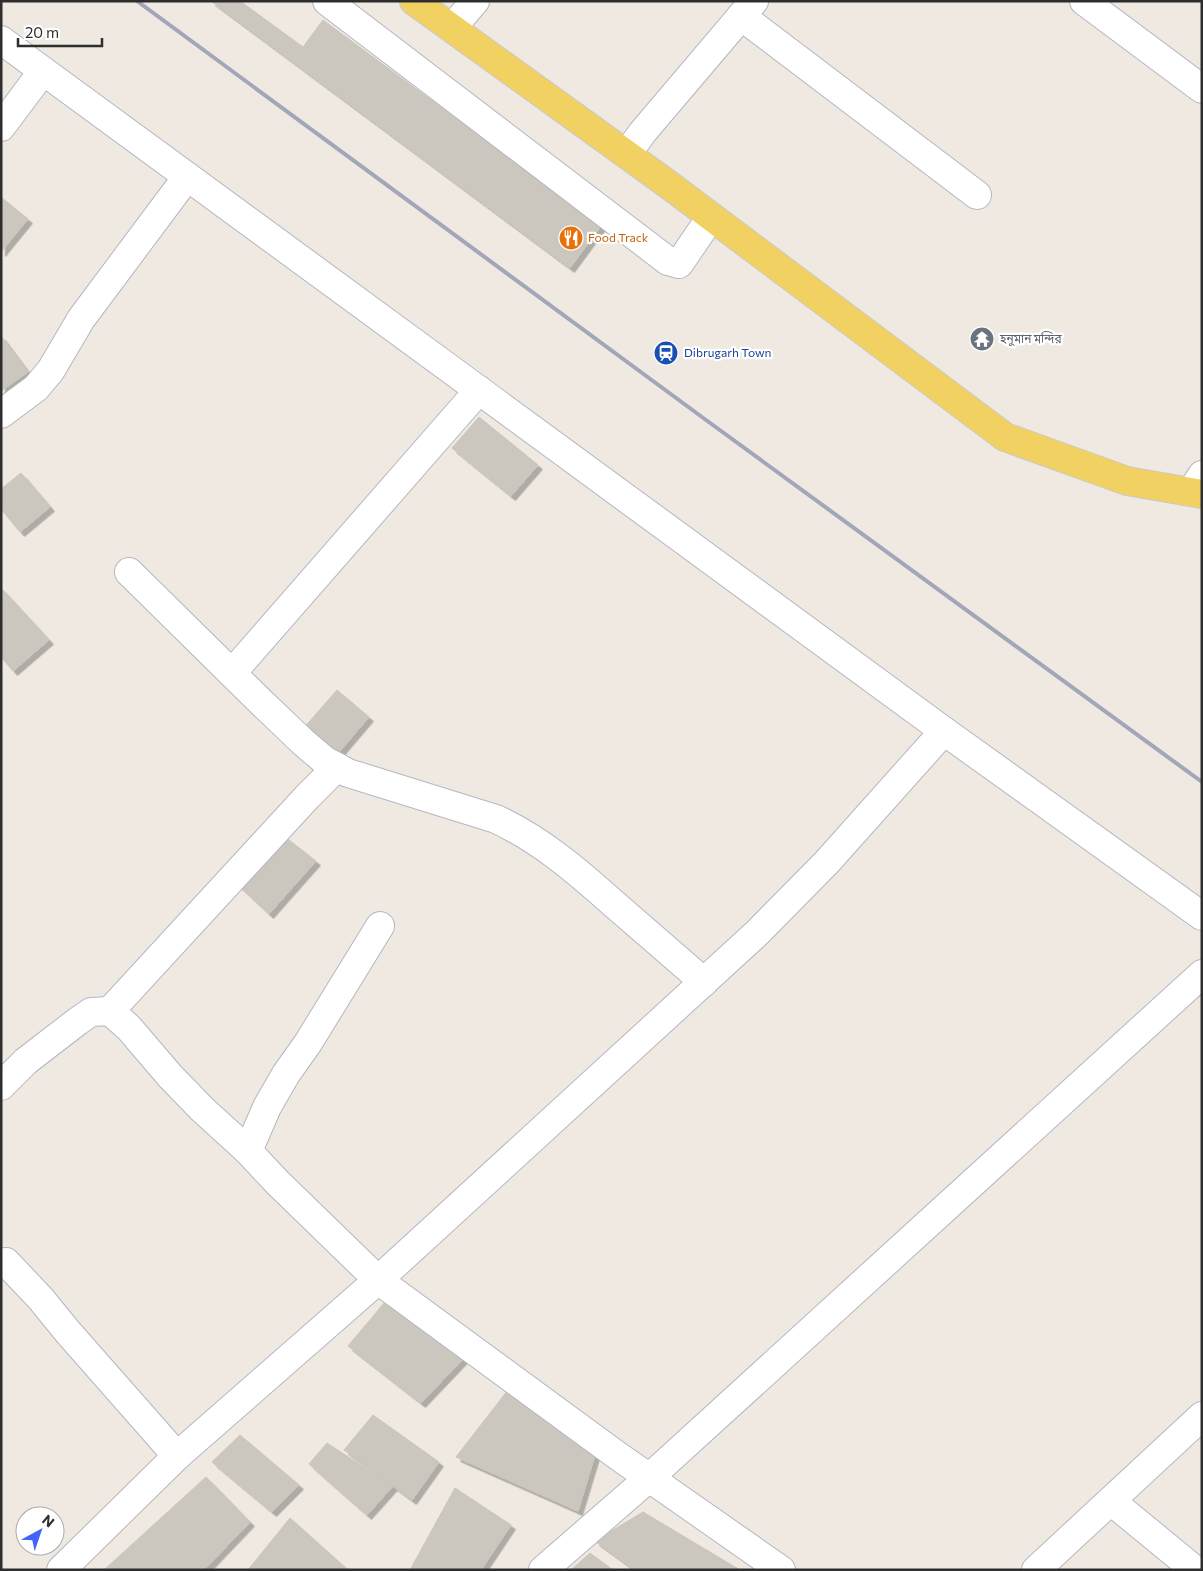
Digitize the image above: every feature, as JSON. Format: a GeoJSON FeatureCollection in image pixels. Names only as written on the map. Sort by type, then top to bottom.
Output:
{"type":"FeatureCollection","features":[{"type":"Feature","properties":{"kind":"main road"},"geometry":{"type":"LineString","coordinates":[[414,1],[627,154],[1005,437],[1127,481],[1198,487]]}},
{"type":"Feature","properties":{"kind":"street"},"geometry":{"type":"LineString","coordinates":[[327,1],[668,261],[679,264],[711,217]]}},
{"type":"Feature","properties":{"kind":"street"},"geometry":{"type":"LineString","coordinates":[[452,28],[475,1]]}},
{"type":"Feature","properties":{"kind":"street"},"geometry":{"type":"LineString","coordinates":[[1084,1],[1202,89]]}},
{"type":"Feature","properties":{"kind":"street"},"geometry":{"type":"LineString","coordinates":[[627,154],[642,133],[747,8],[977,196]]}},
{"type":"Feature","properties":{"kind":"street"},"geometry":{"type":"LineString","coordinates":[[1,40],[944,731],[1202,916]]}},
{"type":"Feature","properties":{"kind":"street"},"geometry":{"type":"LineString","coordinates":[[1,127],[43,71]]}},
{"type":"Feature","properties":{"kind":"street"},"geometry":{"type":"LineString","coordinates":[[1,414],[36,388],[51,370],[62,348],[85,312],[187,176]]}},
{"type":"Feature","properties":{"kind":"street"},"geometry":{"type":"LineString","coordinates":[[232,674],[479,390]]}},
{"type":"Feature","properties":{"kind":"street"},"geometry":{"type":"LineString","coordinates":[[128,572],[232,674],[324,760],[348,773],[496,819],[517,828],[544,845],[572,867],[704,982]]}},
{"type":"Feature","properties":{"kind":"street"},"geometry":{"type":"LineString","coordinates":[[60,1570],[177,1456],[378,1280],[757,933],[827,862],[944,731]]}},
{"type":"Feature","properties":{"kind":"street"},"geometry":{"type":"LineString","coordinates":[[1,1086],[26,1061],[78,1021],[92,1012],[110,1011],[281,824],[336,767]]}},
{"type":"Feature","properties":{"kind":"street"},"geometry":{"type":"LineString","coordinates":[[248,1151],[267,1107],[286,1074],[308,1043],[380,926]]}},
{"type":"Feature","properties":{"kind":"street"},"geometry":{"type":"LineString","coordinates":[[543,1570],[650,1477],[1202,974]]}},
{"type":"Feature","properties":{"kind":"street"},"geometry":{"type":"LineString","coordinates":[[110,1011],[129,1028],[195,1102],[248,1151],[276,1182],[378,1280],[610,1450],[781,1570]]}},
{"type":"Feature","properties":{"kind":"street"},"geometry":{"type":"LineString","coordinates":[[6,1262],[41,1298],[66,1331],[177,1456]]}},
{"type":"Feature","properties":{"kind":"street"},"geometry":{"type":"LineString","coordinates":[[1036,1570],[1202,1416]]}},
{"type":"Feature","properties":{"kind":"street"},"geometry":{"type":"LineString","coordinates":[[1111,1501],[1194,1570]]}},
{"type":"Feature","properties":{"kind":"building"},"geometry":{"type":"Polygon","coordinates":[[[211,1],[240,1],[303,47],[323,20],[601,226],[570,268],[211,1]]]}},
{"type":"Feature","properties":{"kind":"building"},"geometry":{"type":"Polygon","coordinates":[[[1,197],[28,219],[1,252],[1,197]]]}},
{"type":"Feature","properties":{"kind":"building"},"geometry":{"type":"Polygon","coordinates":[[[1,336],[28,372],[1,391],[1,336]]]}},
{"type":"Feature","properties":{"kind":"building"},"geometry":{"type":"Polygon","coordinates":[[[479,417],[538,465],[511,496],[452,448],[479,417]]]}},
{"type":"Feature","properties":{"kind":"building"},"geometry":{"type":"Polygon","coordinates":[[[21,473],[50,507],[20,532],[1,509],[1,489],[21,473]]]}},
{"type":"Feature","properties":{"kind":"building"},"geometry":{"type":"Polygon","coordinates":[[[1,588],[49,640],[13,671],[1,657],[1,588]]]}},
{"type":"Feature","properties":{"kind":"building"},"geometry":{"type":"Polygon","coordinates":[[[337,690],[369,717],[334,758],[302,730],[337,690]]]}},
{"type":"Feature","properties":{"kind":"building"},"geometry":{"type":"Polygon","coordinates":[[[280,833],[316,861],[269,914],[236,883],[280,833]]]}},
{"type":"Feature","properties":{"kind":"building"},"geometry":{"type":"Polygon","coordinates":[[[385,1302],[463,1359],[421,1403],[348,1346],[385,1302]]]}},
{"type":"Feature","properties":{"kind":"building"},"geometry":{"type":"Polygon","coordinates":[[[508,1390],[595,1455],[578,1511],[456,1457],[508,1390]]]}},
{"type":"Feature","properties":{"kind":"building"},"geometry":{"type":"Polygon","coordinates":[[[373,1415],[439,1462],[412,1500],[344,1450],[373,1415]]]}},
{"type":"Feature","properties":{"kind":"building"},"geometry":{"type":"Polygon","coordinates":[[[240,1435],[299,1485],[272,1512],[212,1462],[240,1435]]]}},
{"type":"Feature","properties":{"kind":"building"},"geometry":{"type":"Polygon","coordinates":[[[327,1443],[393,1486],[367,1515],[309,1464],[327,1443]]]}},
{"type":"Feature","properties":{"kind":"building"},"geometry":{"type":"Polygon","coordinates":[[[206,1477],[250,1522],[204,1570],[104,1570],[206,1477]]]}},
{"type":"Feature","properties":{"kind":"building"},"geometry":{"type":"Polygon","coordinates":[[[455,1488],[511,1525],[481,1570],[410,1570],[455,1488]]]}},
{"type":"Feature","properties":{"kind":"building"},"geometry":{"type":"Polygon","coordinates":[[[643,1512],[740,1570],[635,1570],[595,1541],[643,1512]]]}},
{"type":"Feature","properties":{"kind":"building"},"geometry":{"type":"Polygon","coordinates":[[[290,1518],[348,1570],[248,1570],[290,1518]]]}},
{"type":"Feature","properties":{"kind":"building"},"geometry":{"type":"Polygon","coordinates":[[[590,1553],[613,1570],[571,1570],[590,1553]]]}},
{"type":"Feature","properties":{"kind":"railway"},"geometry":{"type":"LineString","coordinates":[[137,1],[1202,782]]}},
{"type":"Feature","properties":{"kind":"place","name":"Food Track"},"geometry":{"type":"Point","coordinates":[571,238]}},
{"type":"Feature","properties":{"kind":"place","name":"হনুমান মন্দির"},"geometry":{"type":"Point","coordinates":[982,339]}},
{"type":"Feature","properties":{"kind":"place","name":"Dibrugarh Town"},"geometry":{"type":"Point","coordinates":[666,353]}}]}
